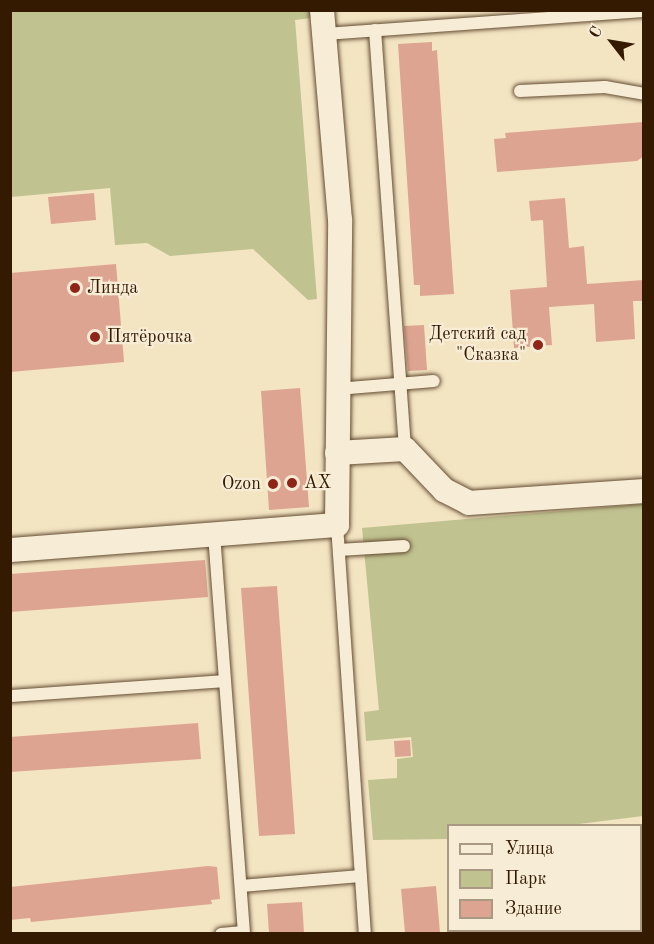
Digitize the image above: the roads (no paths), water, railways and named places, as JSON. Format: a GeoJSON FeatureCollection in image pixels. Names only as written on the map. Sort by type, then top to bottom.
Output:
{"type":"FeatureCollection","features":[{"type":"Feature","properties":{"kind":"street"},"geometry":{"type":"LineString","coordinates":[[10,550],[337,525],[336,389],[340,220],[323,22]]}},
{"type":"Feature","properties":{"kind":"street"},"geometry":{"type":"LineString","coordinates":[[337,453],[405,449],[444,490],[469,503],[644,491]]}},
{"type":"Feature","properties":{"kind":"lane"},"geometry":{"type":"LineString","coordinates":[[323,22],[375,30],[644,10]]}},
{"type":"Feature","properties":{"kind":"lane"},"geometry":{"type":"LineString","coordinates":[[375,30],[405,449]]}},
{"type":"Feature","properties":{"kind":"lane"},"geometry":{"type":"LineString","coordinates":[[520,91],[605,87],[644,94]]}},
{"type":"Feature","properties":{"kind":"lane"},"geometry":{"type":"LineString","coordinates":[[336,389],[434,381]]}},
{"type":"Feature","properties":{"kind":"lane"},"geometry":{"type":"LineString","coordinates":[[337,525],[365,933]]}},
{"type":"Feature","properties":{"kind":"lane"},"geometry":{"type":"LineString","coordinates":[[214,534],[223,681],[244,933],[221,933]]}},
{"type":"Feature","properties":{"kind":"lane"},"geometry":{"type":"LineString","coordinates":[[339,550],[404,546]]}},
{"type":"Feature","properties":{"kind":"lane"},"geometry":{"type":"LineString","coordinates":[[10,696],[223,681]]}},
{"type":"Feature","properties":{"kind":"lane"},"geometry":{"type":"LineString","coordinates":[[241,886],[361,876]]}},
{"type":"Feature","properties":{"kind":"place","name":"Линда"},"geometry":{"type":"Point","coordinates":[75,288]}},
{"type":"Feature","properties":{"kind":"place","name":"Пятёрочка"},"geometry":{"type":"Point","coordinates":[95,337]}},
{"type":"Feature","properties":{"kind":"place","name":"Детский сад \"Сказка\""},"geometry":{"type":"Point","coordinates":[538,345]}},
{"type":"Feature","properties":{"kind":"place","name":"АХ"},"geometry":{"type":"Point","coordinates":[292,483]}},
{"type":"Feature","properties":{"kind":"place","name":"Ozon"},"geometry":{"type":"Point","coordinates":[273,484]}}]}
